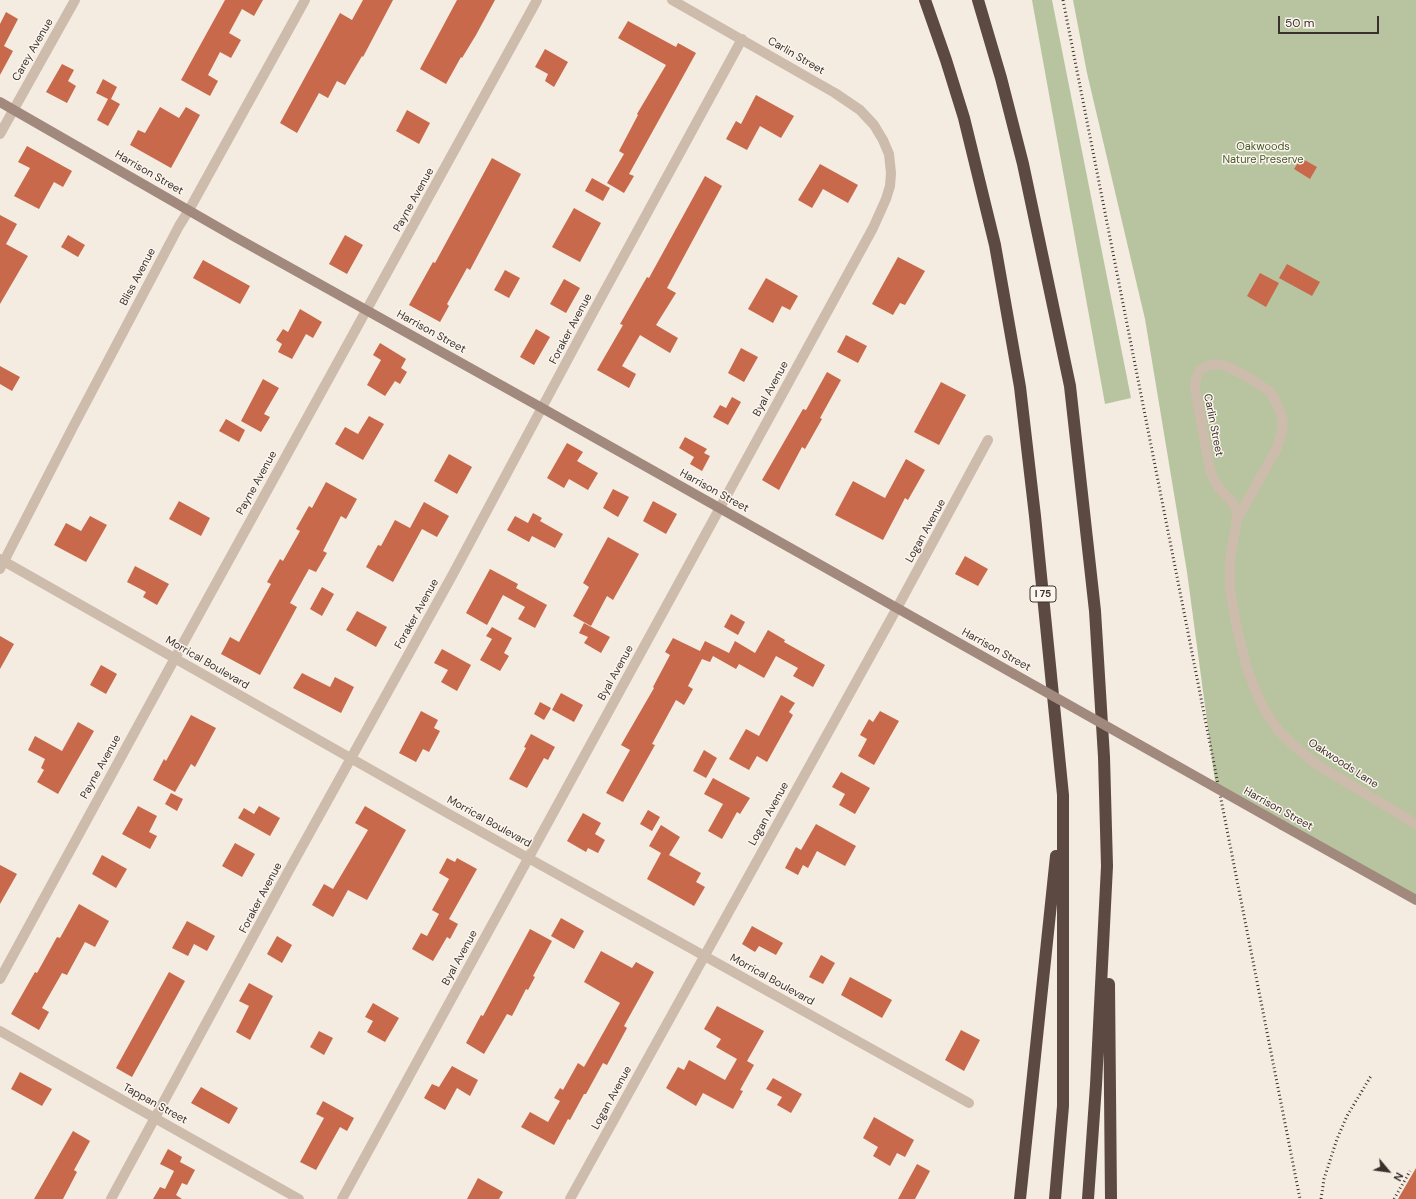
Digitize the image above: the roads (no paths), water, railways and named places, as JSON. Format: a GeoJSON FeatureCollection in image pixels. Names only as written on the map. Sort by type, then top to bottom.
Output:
{"type":"FeatureCollection","features":[{"type":"Feature","properties":{"kind":"highway","name":"I 75"},"geometry":{"type":"LineString","coordinates":[[925,0],[948,67],[979,177],[995,245],[1020,387],[1035,516],[1063,795],[1063,1106],[1055,1199]]}},
{"type":"Feature","properties":{"kind":"highway"},"geometry":{"type":"LineString","coordinates":[[978,0],[1001,78],[1023,164],[1070,386],[1095,611],[1104,765],[1107,866],[1111,1199]]}},
{"type":"Feature","properties":{"kind":"highway"},"geometry":{"type":"LineString","coordinates":[[1020,1199],[1063,795]]}},
{"type":"Feature","properties":{"kind":"highway"},"geometry":{"type":"LineString","coordinates":[[1088,1199],[1096,1085],[1107,866]]}},
{"type":"Feature","properties":{"kind":"street","name":"Carey Avenue"},"geometry":{"type":"LineString","coordinates":[[0,134],[75,0]]}},
{"type":"Feature","properties":{"kind":"street","name":"Bliss Avenue"},"geometry":{"type":"LineString","coordinates":[[1,563],[179,226],[305,0]]}},
{"type":"Feature","properties":{"kind":"street","name":"Payne Avenue"},"geometry":{"type":"LineString","coordinates":[[0,979],[537,0]]}},
{"type":"Feature","properties":{"kind":"street","name":"Carlin Street"},"geometry":{"type":"LineString","coordinates":[[672,0],[835,93],[860,110],[874,125],[889,154]]}},
{"type":"Feature","properties":{"kind":"street","name":"Foraker Avenue"},"geometry":{"type":"LineString","coordinates":[[111,1199],[288,872],[453,574],[591,316],[742,39]]}},
{"type":"Feature","properties":{"kind":"street","name":"Harrison Street"},"geometry":{"type":"LineString","coordinates":[[0,102],[366,310],[1416,900]]}},
{"type":"Feature","properties":{"kind":"street","name":"Byal Avenue"},"geometry":{"type":"LineString","coordinates":[[342,1199],[873,228],[890,186],[891,173],[889,154]]}},
{"type":"Feature","properties":{"kind":"street","name":"Carlin Street"},"geometry":{"type":"LineString","coordinates":[[1218,487],[1210,468],[1195,389],[1196,379],[1200,370],[1208,365],[1218,364],[1246,376],[1271,394],[1280,411],[1283,421],[1282,431],[1276,450],[1237,519]]}},
{"type":"Feature","properties":{"kind":"street","name":"Logan Avenue"},"geometry":{"type":"LineString","coordinates":[[570,1199],[897,608],[988,440]]}},
{"type":"Feature","properties":{"kind":"street","name":"Oakwoods Lane"},"geometry":{"type":"LineString","coordinates":[[1218,487],[1231,501],[1236,510],[1237,519],[1230,559],[1231,596],[1237,629],[1247,668],[1267,714],[1279,731],[1316,764],[1416,824]]}},
{"type":"Feature","properties":{"kind":"street","name":"Morrical Boulevard"},"geometry":{"type":"LineString","coordinates":[[1,563],[175,658],[529,858],[969,1103]]}},
{"type":"Feature","properties":{"kind":"street","name":"Tappan Street"},"geometry":{"type":"LineString","coordinates":[[0,1031],[299,1199]]}},
{"type":"Feature","properties":{"kind":"railway"},"geometry":{"type":"LineString","coordinates":[[1063,0],[1300,1199]]}},
{"type":"Feature","properties":{"kind":"railway"},"geometry":{"type":"LineString","coordinates":[[1321,1199],[1324,1179],[1337,1139],[1347,1116],[1371,1076]]}},
{"type":"Feature","properties":{"kind":"railway"},"geometry":{"type":"LineString","coordinates":[[1394,1199],[1410,1171]]}},
{"type":"Feature","properties":{"kind":"park label","name":"Oakwoods Nature Preserve"},"geometry":{"type":"Point","coordinates":[1263,153]}}]}
